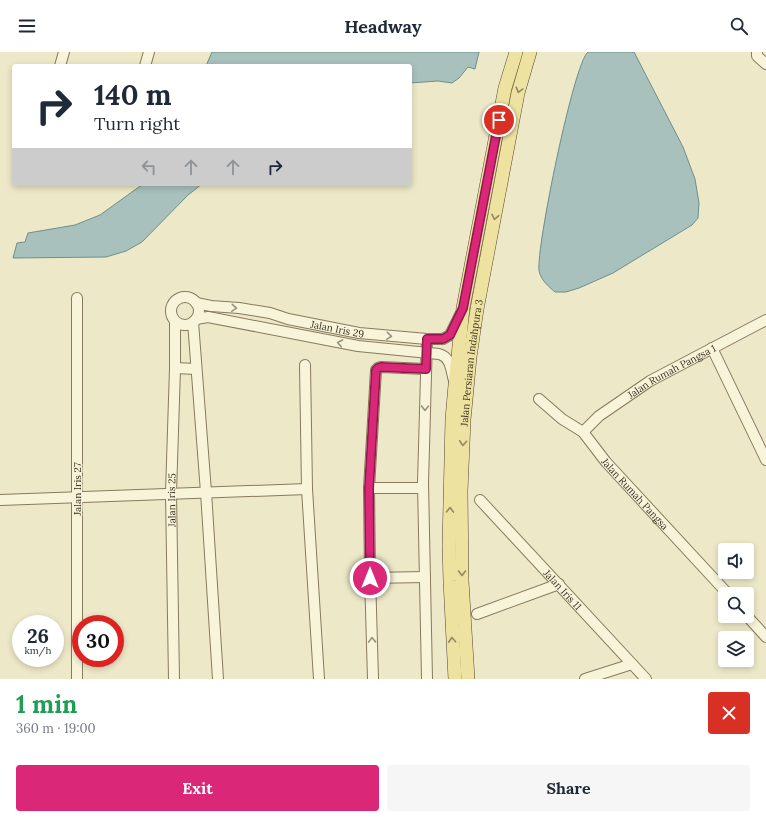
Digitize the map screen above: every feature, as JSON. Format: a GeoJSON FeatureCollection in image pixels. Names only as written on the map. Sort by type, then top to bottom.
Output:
{"type":"FeatureCollection","features":[{"type":"Feature","properties":{"kind":"main road","name":"Jalan Persiaran Indahpura 3"},"geometry":{"type":"LineString","coordinates":[[455,679],[449,545],[452,419],[455,385],[463,308],[505,88],[516,52]]}},
{"type":"Feature","properties":{"kind":"main road","name":"Jalan Persiaran Indahpura 3"},"geometry":{"type":"LineString","coordinates":[[468,679],[462,581],[461,491],[464,420],[470,357],[518,93],[530,52]]}},
{"type":"Feature","properties":{"kind":"street"},"geometry":{"type":"LineString","coordinates":[[61,64],[64,52]]}},
{"type":"Feature","properties":{"kind":"street"},"geometry":{"type":"LineString","coordinates":[[145,64],[149,52]]}},
{"type":"Feature","properties":{"kind":"street"},"geometry":{"type":"LineString","coordinates":[[757,52],[757,56],[766,64]]}},
{"type":"Feature","properties":{"kind":"street","name":"Jalan Iris 27"},"geometry":{"type":"LineString","coordinates":[[77,298],[77,679]]}},
{"type":"Feature","properties":{"kind":"street"},"geometry":{"type":"LineString","coordinates":[[194,321],[185,325],[175,321],[172,316],[172,308],[176,300],[180,298],[189,298],[196,303],[198,308],[198,314],[194,321],[196,368],[206,492],[218,679]]}},
{"type":"Feature","properties":{"kind":"street","name":"Jalan Iris 29"},"geometry":{"type":"LineString","coordinates":[[196,303],[270,313],[288,319],[360,333],[427,339],[443,339],[450,335],[463,308]]}},
{"type":"Feature","properties":{"kind":"street","name":"Jalan Iris 29"},"geometry":{"type":"LineString","coordinates":[[194,321],[208,317],[358,346],[444,355],[449,360],[455,385]]}},
{"type":"Feature","properties":{"kind":"street","name":"Jalan Rumah Pangsa 1"},"geometry":{"type":"LineString","coordinates":[[583,432],[600,416],[626,396],[650,381],[766,320]]}},
{"type":"Feature","properties":{"kind":"street","name":"Jalan Iris 25"},"geometry":{"type":"LineString","coordinates":[[174,679],[171,493],[175,321]]}},
{"type":"Feature","properties":{"kind":"street"},"geometry":{"type":"LineString","coordinates":[[427,339],[423,488],[427,679]]}},
{"type":"Feature","properties":{"kind":"street"},"geometry":{"type":"LineString","coordinates":[[712,348],[766,460]]}},
{"type":"Feature","properties":{"kind":"street"},"geometry":{"type":"LineString","coordinates":[[306,365],[307,489],[319,679]]}},
{"type":"Feature","properties":{"kind":"street"},"geometry":{"type":"LineString","coordinates":[[373,679],[369,488],[376,370],[381,367],[426,369]]}},
{"type":"Feature","properties":{"kind":"street"},"geometry":{"type":"LineString","coordinates":[[175,368],[196,368]]}},
{"type":"Feature","properties":{"kind":"street","name":"Jalan Rumah Pangsa"},"geometry":{"type":"LineString","coordinates":[[539,399],[562,419],[583,432],[606,462],[722,587]]}},
{"type":"Feature","properties":{"kind":"street"},"geometry":{"type":"LineString","coordinates":[[369,488],[423,488]]}},
{"type":"Feature","properties":{"kind":"street"},"geometry":{"type":"LineString","coordinates":[[0,500],[307,489]]}},
{"type":"Feature","properties":{"kind":"street","name":"Jalan Iris 11"},"geometry":{"type":"LineString","coordinates":[[480,500],[646,679]]}},
{"type":"Feature","properties":{"kind":"street"},"geometry":{"type":"LineString","coordinates":[[370,578],[425,577]]}},
{"type":"Feature","properties":{"kind":"street"},"geometry":{"type":"LineString","coordinates":[[477,614],[559,584]]}},
{"type":"Feature","properties":{"kind":"street"},"geometry":{"type":"LineString","coordinates":[[753,623],[766,637]]}},
{"type":"Feature","properties":{"kind":"street"},"geometry":{"type":"LineString","coordinates":[[585,679],[632,664]]}},
{"type":"Feature","properties":{"kind":"water"},"geometry":{"type":"Polygon","coordinates":[[[212,52],[479,52],[475,69],[468,67],[459,78],[452,83],[438,81],[412,83],[412,64],[207,64],[212,52]]]}},
{"type":"Feature","properties":{"kind":"water"},"geometry":{"type":"Polygon","coordinates":[[[588,52],[634,52],[683,147],[695,179],[699,203],[698,218],[692,225],[613,273],[579,288],[566,292],[555,292],[545,283],[539,271],[543,228],[557,157],[574,87],[582,63],[588,52]]]}},
{"type":"Feature","properties":{"kind":"water"},"geometry":{"type":"Polygon","coordinates":[[[140,186],[199,186],[188,195],[142,242],[126,251],[106,257],[13,258],[17,243],[25,242],[28,233],[75,225],[100,215],[140,186]]]}},
{"type":"Feature","properties":{"kind":"route"},"geometry":{"type":"LineString","coordinates":[[370,578],[369,488],[376,370],[381,367],[426,369],[427,339],[443,339],[450,335],[463,308],[499,120]]}}]}
